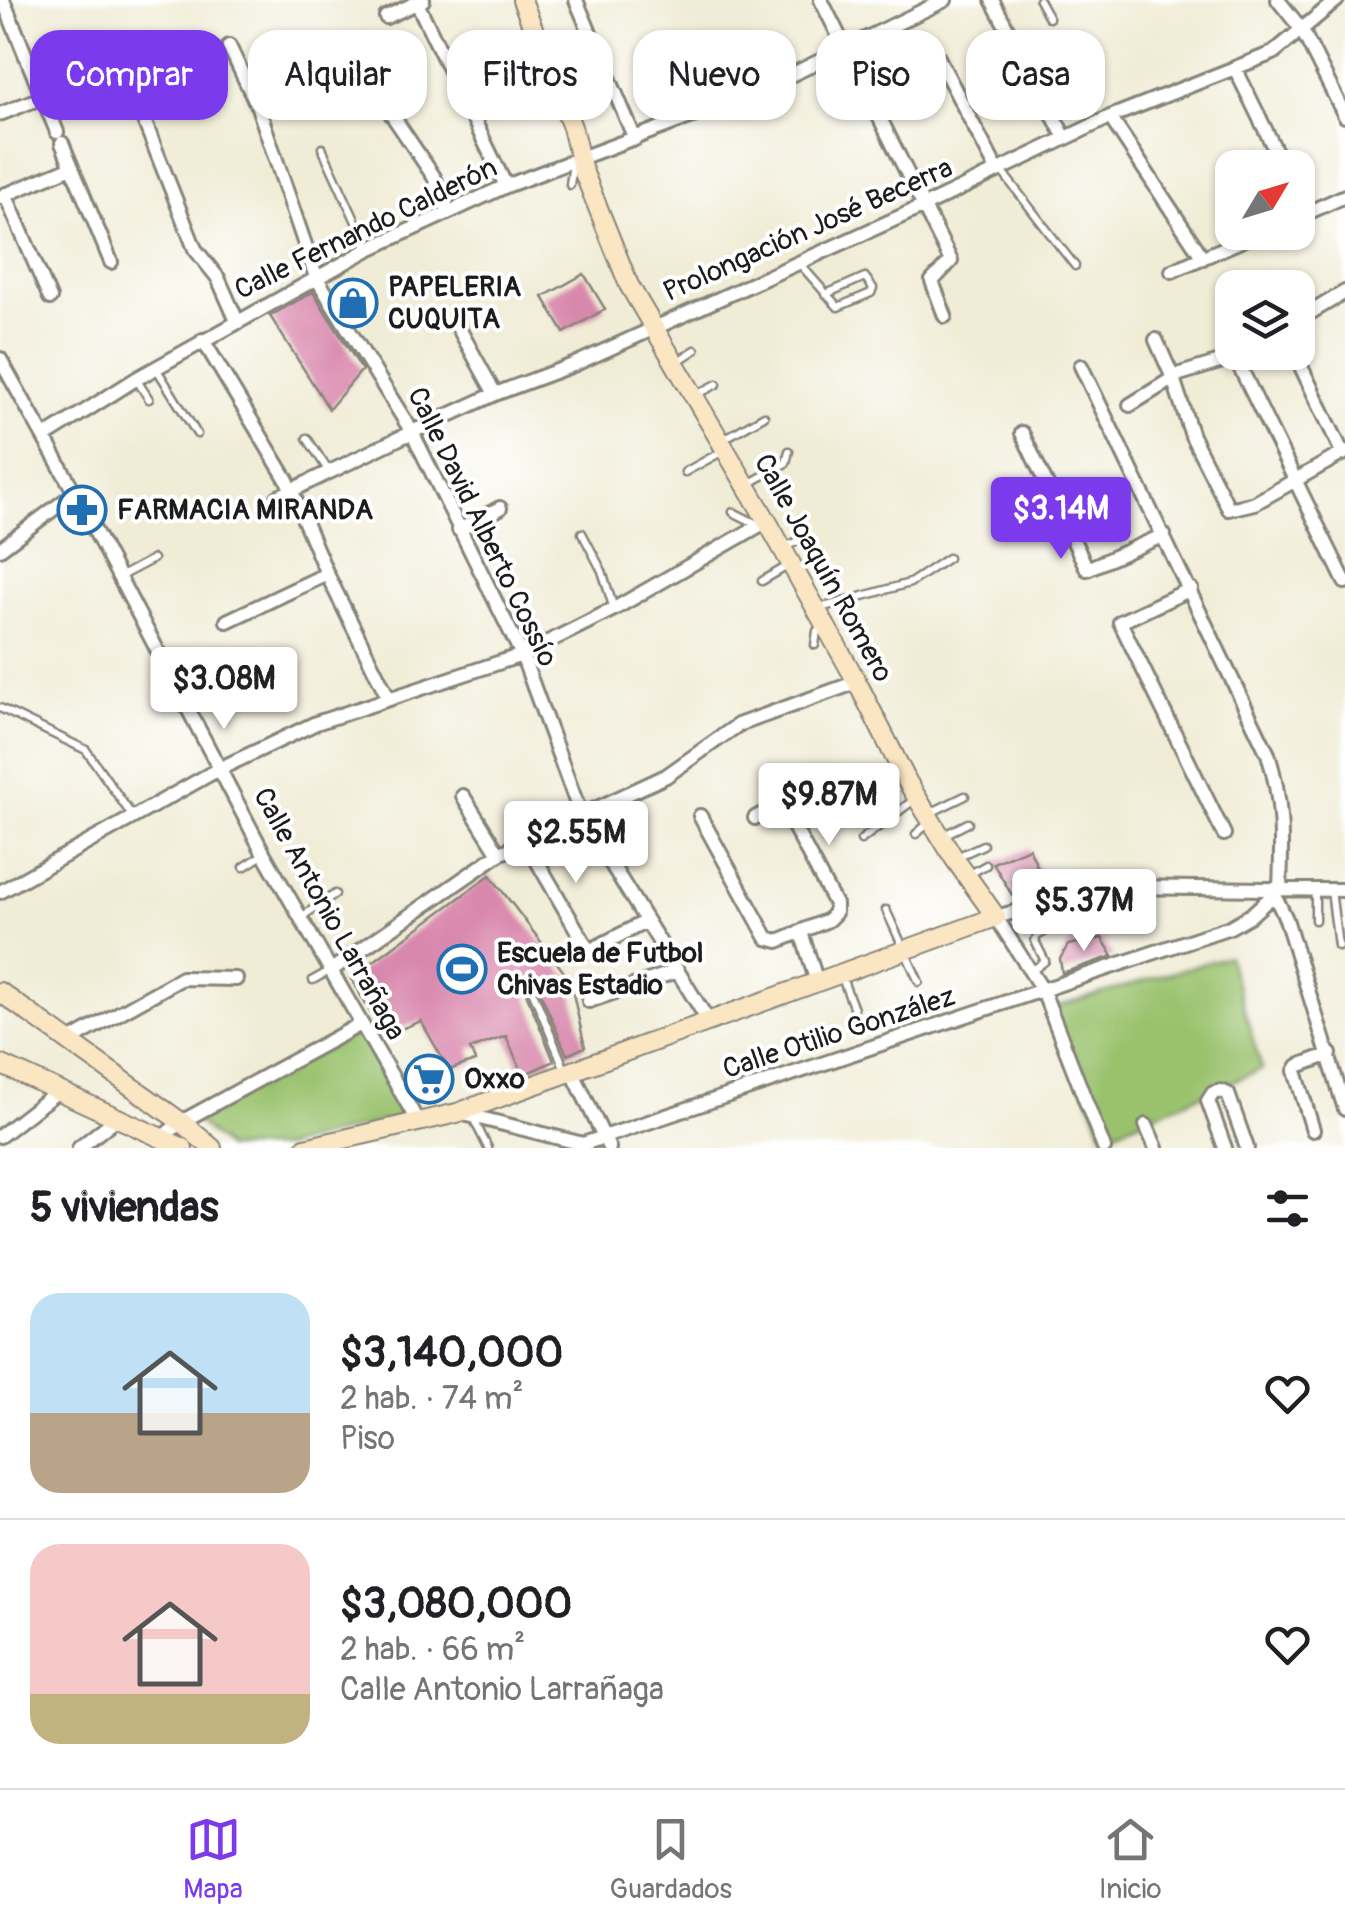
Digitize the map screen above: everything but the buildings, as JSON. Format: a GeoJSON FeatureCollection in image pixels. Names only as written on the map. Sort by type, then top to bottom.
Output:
{"type":"FeatureCollection","features":[{"type":"Feature","properties":{"kind":"street"},"geometry":{"type":"LineString","coordinates":[[3,0],[30,65]]}},
{"type":"Feature","properties":{"kind":"street","name":"Calle Joaquín Romero"},"geometry":{"type":"LineString","coordinates":[[522,0],[572,127],[576,160],[629,285],[787,556],[917,798],[966,877],[1032,970],[1104,1148]]}},
{"type":"Feature","properties":{"kind":"street"},"geometry":{"type":"LineString","coordinates":[[576,0],[635,138]]}},
{"type":"Feature","properties":{"kind":"street"},"geometry":{"type":"LineString","coordinates":[[821,0],[838,30]]}},
{"type":"Feature","properties":{"kind":"street","name":"Calle Fernando Calderón"},"geometry":{"type":"LineString","coordinates":[[884,30],[945,0]]}},
{"type":"Feature","properties":{"kind":"street"},"geometry":{"type":"LineString","coordinates":[[992,0],[1065,138]]}},
{"type":"Feature","properties":{"kind":"street"},"geometry":{"type":"LineString","coordinates":[[1278,0],[1302,30],[1345,116]]}},
{"type":"Feature","properties":{"kind":"street","name":"Prolongación José Becerra"},"geometry":{"type":"LineString","coordinates":[[284,495],[495,394],[573,364],[1065,138],[1272,54],[1337,0]]}},
{"type":"Feature","properties":{"kind":"street"},"geometry":{"type":"LineString","coordinates":[[386,17],[420,1],[506,186]]}},
{"type":"Feature","properties":{"kind":"street","name":"Calle David Alberto Cossío"},"geometry":{"type":"LineString","coordinates":[[229,46],[258,107],[316,277],[412,432],[522,655],[581,815],[709,1022]]}},
{"type":"Feature","properties":{"kind":"street","name":"Calle Fernando Calderón"},"geometry":{"type":"LineString","coordinates":[[44,437],[203,340],[369,249],[506,186],[754,93],[816,63]]}},
{"type":"Feature","properties":{"kind":"street"},"geometry":{"type":"LineString","coordinates":[[1235,68],[1275,150]]}},
{"type":"Feature","properties":{"kind":"street"},"geometry":{"type":"LineString","coordinates":[[946,71],[999,170]]}},
{"type":"Feature","properties":{"kind":"street"},"geometry":{"type":"LineString","coordinates":[[0,114],[30,102]]}},
{"type":"Feature","properties":{"kind":"street"},"geometry":{"type":"LineString","coordinates":[[1110,118],[1203,258]]}},
{"type":"Feature","properties":{"kind":"street"},"geometry":{"type":"LineString","coordinates":[[53,120],[111,262]]}},
{"type":"Feature","properties":{"kind":"street"},"geometry":{"type":"LineString","coordinates":[[144,120],[195,249],[218,278],[237,321]]}},
{"type":"Feature","properties":{"kind":"street"},"geometry":{"type":"LineString","coordinates":[[395,120],[434,177],[448,211]]}},
{"type":"Feature","properties":{"kind":"street"},"geometry":{"type":"LineString","coordinates":[[883,120],[951,261],[932,280],[945,316]]}},
{"type":"Feature","properties":{"kind":"street"},"geometry":{"type":"LineString","coordinates":[[50,298],[3,195],[72,166]]}},
{"type":"Feature","properties":{"kind":"street"},"geometry":{"type":"LineString","coordinates":[[1315,209],[1345,196]]}},
{"type":"Feature","properties":{"kind":"street"},"geometry":{"type":"LineString","coordinates":[[1172,271],[1221,250]]}},
{"type":"Feature","properties":{"kind":"street"},"geometry":{"type":"LineString","coordinates":[[1315,311],[1344,296]]}},
{"type":"Feature","properties":{"kind":"street"},"geometry":{"type":"LineString","coordinates":[[457,325],[495,394]]}},
{"type":"Feature","properties":{"kind":"street"},"geometry":{"type":"LineString","coordinates":[[203,340],[287,480],[284,495],[389,699]]}},
{"type":"Feature","properties":{"kind":"street"},"geometry":{"type":"LineString","coordinates":[[1156,340],[1192,436],[1229,509],[1255,503],[1344,453],[1303,370]]}},
{"type":"Feature","properties":{"kind":"street","name":"Calle Antonio Larrañaga"},"geometry":{"type":"LineString","coordinates":[[0,358],[264,854],[418,1122]]}},
{"type":"Feature","properties":{"kind":"street"},"geometry":{"type":"LineString","coordinates":[[1130,405],[1173,378],[1215,362]]}},
{"type":"Feature","properties":{"kind":"street"},"geometry":{"type":"LineString","coordinates":[[1080,366],[1268,754],[1279,790],[1282,825],[1277,892],[1345,1110]]}},
{"type":"Feature","properties":{"kind":"street"},"geometry":{"type":"LineString","coordinates":[[1244,370],[1345,582]]}},
{"type":"Feature","properties":{"kind":"street"},"geometry":{"type":"LineString","coordinates":[[1022,433],[1088,569],[1164,535]]}},
{"type":"Feature","properties":{"kind":"street"},"geometry":{"type":"LineString","coordinates":[[0,550],[75,493]]}},
{"type":"Feature","properties":{"kind":"street"},"geometry":{"type":"LineString","coordinates":[[459,530],[500,508]]}},
{"type":"Feature","properties":{"kind":"street"},"geometry":{"type":"LineString","coordinates":[[0,892],[219,769],[316,723],[522,655],[614,609],[765,524]]}},
{"type":"Feature","properties":{"kind":"street"},"geometry":{"type":"LineString","coordinates":[[227,621],[327,574]]}},
{"type":"Feature","properties":{"kind":"street"},"geometry":{"type":"LineString","coordinates":[[1191,589],[1120,622],[1224,834]]}},
{"type":"Feature","properties":{"kind":"street"},"geometry":{"type":"LineString","coordinates":[[330,970],[499,854],[666,776],[738,725],[857,682]]}},
{"type":"Feature","properties":{"kind":"street"},"geometry":{"type":"LineString","coordinates":[[463,796],[499,854]]}},
{"type":"Feature","properties":{"kind":"street"},"geometry":{"type":"LineString","coordinates":[[700,816],[766,938],[778,942],[828,920],[835,913],[835,904],[785,810],[779,805],[755,818]]}},
{"type":"Feature","properties":{"kind":"street"},"geometry":{"type":"LineString","coordinates":[[526,842],[588,951],[646,922]]}},
{"type":"Feature","properties":{"kind":"street"},"geometry":{"type":"LineString","coordinates":[[1281,864],[1296,889]]}},
{"type":"Feature","properties":{"kind":"street"},"geometry":{"type":"LineString","coordinates":[[305,1148],[465,1115],[570,1072],[817,982],[996,917],[1056,900],[1125,887],[1338,890]]}},
{"type":"Feature","properties":{"kind":"street","name":"Calle Otilio González"},"geometry":{"type":"LineString","coordinates":[[465,1115],[573,1143],[607,1143],[1230,927],[1277,892]]}},
{"type":"Feature","properties":{"kind":"street"},"geometry":{"type":"LineString","coordinates":[[801,932],[817,982]]}},
{"type":"Feature","properties":{"kind":"street"},"geometry":{"type":"LineString","coordinates":[[590,1001],[677,970]]}},
{"type":"Feature","properties":{"kind":"street"},"geometry":{"type":"LineString","coordinates":[[69,1041],[182,978],[236,978]]}},
{"type":"Feature","properties":{"kind":"street"},"geometry":{"type":"LineString","coordinates":[[0,992],[212,1148]]}},
{"type":"Feature","properties":{"kind":"street"},"geometry":{"type":"LineString","coordinates":[[160,1139],[181,1122],[361,1024]]}},
{"type":"Feature","properties":{"kind":"street"},"geometry":{"type":"LineString","coordinates":[[1313,1130],[1295,1071],[1298,1066],[1330,1054]]}},
{"type":"Feature","properties":{"kind":"street"},"geometry":{"type":"LineString","coordinates":[[0,1064],[183,1148]]}},
{"type":"Feature","properties":{"kind":"street"},"geometry":{"type":"LineString","coordinates":[[570,1072],[607,1143]]}},
{"type":"Feature","properties":{"kind":"street"},"geometry":{"type":"LineString","coordinates":[[0,1136],[58,1091]]}},
{"type":"Feature","properties":{"kind":"street"},"geometry":{"type":"LineString","coordinates":[[1225,1148],[1208,1101],[1213,1093],[1221,1091],[1228,1094],[1247,1148]]}},
{"type":"Feature","properties":{"kind":"street"},"geometry":{"type":"LineString","coordinates":[[80,1148],[117,1118]]}},
{"type":"Feature","properties":{"kind":"street"},"geometry":{"type":"LineString","coordinates":[[1146,1124],[1156,1148]]}},
{"type":"Feature","properties":{"kind":"lane"},"geometry":{"type":"LineString","coordinates":[[1039,0],[1049,18]]}},
{"type":"Feature","properties":{"kind":"lane"},"geometry":{"type":"LineString","coordinates":[[322,148],[369,249]]}},
{"type":"Feature","properties":{"kind":"lane"},"geometry":{"type":"LineString","coordinates":[[570,185],[576,160]]}},
{"type":"Feature","properties":{"kind":"lane"},"geometry":{"type":"LineString","coordinates":[[999,170],[1075,266]]}},
{"type":"Feature","properties":{"kind":"lane"},"geometry":{"type":"LineString","coordinates":[[798,262],[826,294],[840,308],[872,293],[874,288],[865,278],[826,294]]}},
{"type":"Feature","properties":{"kind":"lane"},"geometry":{"type":"LineString","coordinates":[[674,364],[694,350]]}},
{"type":"Feature","properties":{"kind":"lane"},"geometry":{"type":"LineString","coordinates":[[156,368],[196,434]]}},
{"type":"Feature","properties":{"kind":"lane"},"geometry":{"type":"LineString","coordinates":[[136,379],[148,399]]}},
{"type":"Feature","properties":{"kind":"lane"},"geometry":{"type":"LineString","coordinates":[[694,396],[717,384]]}},
{"type":"Feature","properties":{"kind":"lane"},"geometry":{"type":"LineString","coordinates":[[685,472],[764,416]]}},
{"type":"Feature","properties":{"kind":"lane"},"geometry":{"type":"LineString","coordinates":[[307,438],[329,472]]}},
{"type":"Feature","properties":{"kind":"lane"},"geometry":{"type":"LineString","coordinates":[[746,486],[786,463],[789,451]]}},
{"type":"Feature","properties":{"kind":"lane"},"geometry":{"type":"LineString","coordinates":[[733,512],[765,524]]}},
{"type":"Feature","properties":{"kind":"lane"},"geometry":{"type":"LineString","coordinates":[[582,533],[602,571],[614,609]]}},
{"type":"Feature","properties":{"kind":"lane"},"geometry":{"type":"LineString","coordinates":[[762,582],[806,536]]}},
{"type":"Feature","properties":{"kind":"lane"},"geometry":{"type":"LineString","coordinates":[[815,645],[820,616],[910,583],[948,558]]}},
{"type":"Feature","properties":{"kind":"lane"},"geometry":{"type":"LineString","coordinates":[[119,577],[153,559]]}},
{"type":"Feature","properties":{"kind":"lane"},"geometry":{"type":"LineString","coordinates":[[0,708],[86,750],[133,817]]}},
{"type":"Feature","properties":{"kind":"lane"},"geometry":{"type":"LineString","coordinates":[[916,834],[964,796]]}},
{"type":"Feature","properties":{"kind":"lane"},"geometry":{"type":"LineString","coordinates":[[861,840],[917,798]]}},
{"type":"Feature","properties":{"kind":"lane"},"geometry":{"type":"LineString","coordinates":[[933,824],[968,822]]}},
{"type":"Feature","properties":{"kind":"lane"},"geometry":{"type":"LineString","coordinates":[[954,858],[983,845]]}},
{"type":"Feature","properties":{"kind":"lane"},"geometry":{"type":"LineString","coordinates":[[244,867],[264,854]]}},
{"type":"Feature","properties":{"kind":"lane"},"geometry":{"type":"LineString","coordinates":[[966,877],[986,865]]}},
{"type":"Feature","properties":{"kind":"lane"},"geometry":{"type":"LineString","coordinates":[[1315,889],[1315,920]]}},
{"type":"Feature","properties":{"kind":"lane"},"geometry":{"type":"LineString","coordinates":[[1338,890],[1338,946]]}},
{"type":"Feature","properties":{"kind":"lane"},"geometry":{"type":"LineString","coordinates":[[300,918],[334,894]]}},
{"type":"Feature","properties":{"kind":"lane"},"geometry":{"type":"LineString","coordinates":[[1032,970],[1045,961],[1035,941],[1037,936],[1066,920],[1056,900]]}},
{"type":"Feature","properties":{"kind":"lane"},"geometry":{"type":"LineString","coordinates":[[886,910],[918,982]]}},
{"type":"Feature","properties":{"kind":"lane"},"geometry":{"type":"LineString","coordinates":[[313,980],[330,970]]}},
{"type":"Feature","properties":{"kind":"lane"},"geometry":{"type":"LineString","coordinates":[[840,974],[854,1009]]}},
{"type":"Feature","properties":{"kind":"lane"},"geometry":{"type":"LineString","coordinates":[[532,990],[570,1072]]}},
{"type":"Feature","properties":{"kind":"lane"},"geometry":{"type":"LineString","coordinates":[[465,1115],[488,1148]]}},
{"type":"Feature","properties":{"kind":"green space"},"geometry":{"type":"Polygon","coordinates":[[[1228,956],[1262,1069],[1104,1136],[1052,1008],[1228,956]]]}},
{"type":"Feature","properties":{"kind":"green space"},"geometry":{"type":"Polygon","coordinates":[[[360,1031],[410,1114],[283,1148],[226,1148],[194,1119],[360,1031]]]}},
{"type":"Feature","properties":{"kind":"place","name":"PAPELERIA CUQUITA"},"geometry":{"type":"Point","coordinates":[353,303]}},
{"type":"Feature","properties":{"kind":"place","name":"FARMACIA MIRANDA"},"geometry":{"type":"Point","coordinates":[82,510]}},
{"type":"Feature","properties":{"kind":"place","name":"Escuela de Futbol Chivas Estadio"},"geometry":{"type":"Point","coordinates":[462,969]}},
{"type":"Feature","properties":{"kind":"place","name":"Oxxo"},"geometry":{"type":"Point","coordinates":[429,1079]}}]}
